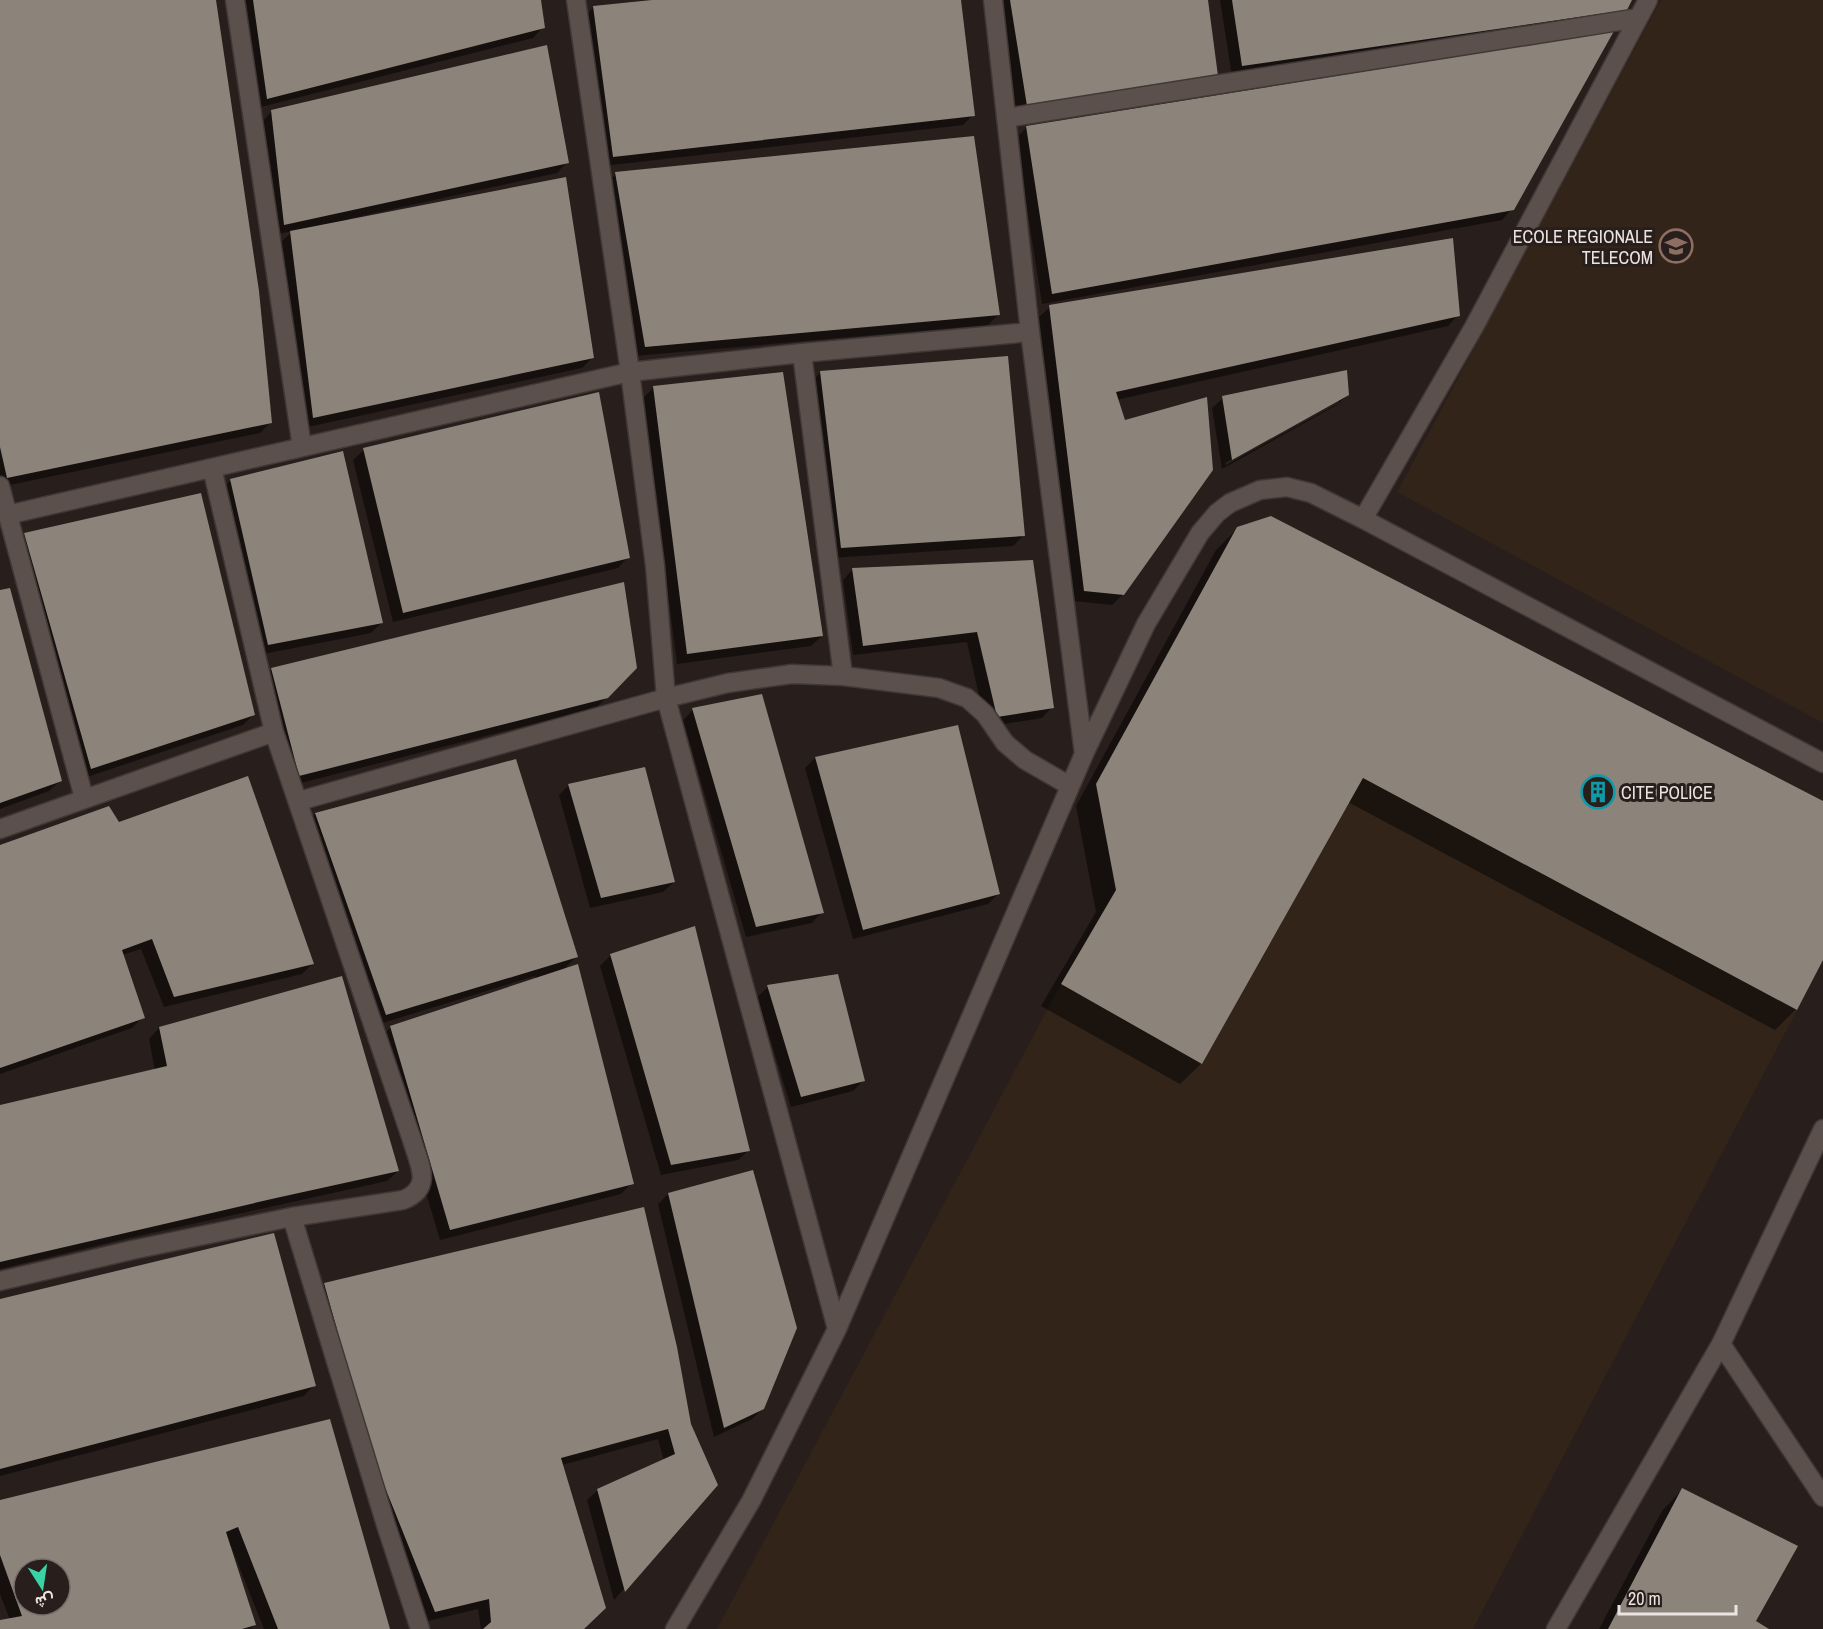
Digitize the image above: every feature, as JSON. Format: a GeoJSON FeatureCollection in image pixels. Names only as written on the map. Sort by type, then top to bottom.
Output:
{"type":"FeatureCollection","features":[{"type":"Feature","properties":{"kind":"street"},"geometry":{"type":"LineString","coordinates":[[235,0],[302,447]]}},
{"type":"Feature","properties":{"kind":"street"},"geometry":{"type":"LineString","coordinates":[[576,0],[630,372],[655,567],[666,698],[837,1329]]}},
{"type":"Feature","properties":{"kind":"street"},"geometry":{"type":"LineString","coordinates":[[993,0],[1030,332],[1084,754]]}},
{"type":"Feature","properties":{"kind":"street"},"geometry":{"type":"LineString","coordinates":[[1363,519],[1474,327],[1648,0]]}},
{"type":"Feature","properties":{"kind":"street"},"geometry":{"type":"LineString","coordinates":[[1006,118],[1638,18]]}},
{"type":"Feature","properties":{"kind":"street"},"geometry":{"type":"LineString","coordinates":[[7,515],[630,372],[1030,332]]}},
{"type":"Feature","properties":{"kind":"street"},"geometry":{"type":"LineString","coordinates":[[802,353],[843,676]]}},
{"type":"Feature","properties":{"kind":"street"},"geometry":{"type":"LineString","coordinates":[[0,1281],[132,1250],[292,1217],[403,1200],[417,1192],[422,1185],[423,1175],[274,732],[213,468]]}},
{"type":"Feature","properties":{"kind":"street"},"geometry":{"type":"LineString","coordinates":[[0,486],[84,798]]}},
{"type":"Feature","properties":{"kind":"street"},"geometry":{"type":"LineString","coordinates":[[675,1629],[751,1501],[837,1329],[1084,754],[1146,624],[1200,534],[1216,513],[1230,503],[1260,490],[1287,487],[1311,493],[1823,763]]}},
{"type":"Feature","properties":{"kind":"street"},"geometry":{"type":"LineString","coordinates":[[298,801],[666,698],[728,683],[792,674],[843,676],[939,688],[967,698],[985,714],[1005,743],[1018,754],[1070,786]]}},
{"type":"Feature","properties":{"kind":"street"},"geometry":{"type":"LineString","coordinates":[[0,829],[274,732]]}},
{"type":"Feature","properties":{"kind":"street"},"geometry":{"type":"LineString","coordinates":[[1556,1629],[1721,1344],[1823,1129]]}},
{"type":"Feature","properties":{"kind":"street"},"geometry":{"type":"LineString","coordinates":[[292,1217],[392,1546],[420,1629]]}},
{"type":"Feature","properties":{"kind":"street"},"geometry":{"type":"LineString","coordinates":[[1721,1344],[1823,1497]]}},
{"type":"Feature","properties":{"kind":"shaded area","name":"ECOLE REGIONALE TELECOM"},"geometry":{"type":"Polygon","coordinates":[[[1661,0],[1823,0],[1823,723],[1397,492],[1661,0]]]}},
{"type":"Feature","properties":{"kind":"shaded area"},"geometry":{"type":"Polygon","coordinates":[[[1363,778],[1797,1010],[1473,1629],[717,1629],[1061,984],[1202,1064],[1363,778]]]}},
{"type":"Feature","properties":{"kind":"building"},"geometry":{"type":"Polygon","coordinates":[[[0,0],[216,0],[259,291],[272,423],[7,478],[0,447],[0,0]]]}},
{"type":"Feature","properties":{"kind":"building"},"geometry":{"type":"Polygon","coordinates":[[[253,0],[541,0],[545,28],[267,99],[253,0]]]}},
{"type":"Feature","properties":{"kind":"building"},"geometry":{"type":"Polygon","coordinates":[[[652,0],[961,0],[975,116],[613,157],[593,6],[652,0]]]}},
{"type":"Feature","properties":{"kind":"building"},"geometry":{"type":"Polygon","coordinates":[[[1010,0],[1208,0],[1218,76],[1027,106],[1010,0]]]}},
{"type":"Feature","properties":{"kind":"building"},"geometry":{"type":"Polygon","coordinates":[[[1232,0],[1632,0],[1627,10],[1242,66],[1232,0]]]}},
{"type":"Feature","properties":{"kind":"building"},"geometry":{"type":"Polygon","coordinates":[[[1614,31],[1514,210],[1052,294],[1026,126],[1614,31]]]}},
{"type":"Feature","properties":{"kind":"building"},"geometry":{"type":"Polygon","coordinates":[[[547,45],[569,163],[284,225],[271,110],[547,45]]]}},
{"type":"Feature","properties":{"kind":"building"},"geometry":{"type":"Polygon","coordinates":[[[974,136],[1000,315],[645,347],[615,172],[974,136]]]}},
{"type":"Feature","properties":{"kind":"building"},"geometry":{"type":"Polygon","coordinates":[[[566,177],[594,358],[313,418],[290,231],[566,177]]]}},
{"type":"Feature","properties":{"kind":"building"},"geometry":{"type":"Polygon","coordinates":[[[1453,238],[1460,316],[1116,392],[1125,420],[1207,397],[1213,470],[1124,595],[1084,591],[1049,305],[1453,238]]]}},
{"type":"Feature","properties":{"kind":"building"},"geometry":{"type":"Polygon","coordinates":[[[1008,356],[1025,536],[841,548],[820,371],[1008,356]]]}},
{"type":"Feature","properties":{"kind":"building"},"geometry":{"type":"Polygon","coordinates":[[[1347,370],[1349,395],[1232,460],[1222,396],[1347,370]]]}},
{"type":"Feature","properties":{"kind":"building"},"geometry":{"type":"Polygon","coordinates":[[[783,372],[823,636],[687,654],[653,386],[783,372]]]}},
{"type":"Feature","properties":{"kind":"building"},"geometry":{"type":"Polygon","coordinates":[[[599,392],[630,558],[403,613],[363,448],[599,392]]]}},
{"type":"Feature","properties":{"kind":"building"},"geometry":{"type":"Polygon","coordinates":[[[343,451],[383,623],[268,645],[230,479],[343,451]]]}},
{"type":"Feature","properties":{"kind":"building"},"geometry":{"type":"Polygon","coordinates":[[[201,493],[255,715],[91,769],[24,533],[201,493]]]}},
{"type":"Feature","properties":{"kind":"building","name":"CITE POLICE"},"geometry":{"type":"Polygon","coordinates":[[[1271,516],[1823,801],[1823,960],[1797,1010],[1363,778],[1202,1064],[1061,984],[1116,890],[1096,784],[1237,527],[1271,516]]]}},
{"type":"Feature","properties":{"kind":"building"},"geometry":{"type":"Polygon","coordinates":[[[1033,560],[1054,708],[997,717],[977,632],[863,646],[852,568],[1033,560]]]}},
{"type":"Feature","properties":{"kind":"building"},"geometry":{"type":"Polygon","coordinates":[[[624,582],[637,668],[608,698],[299,776],[271,668],[624,582]]]}},
{"type":"Feature","properties":{"kind":"building"},"geometry":{"type":"Polygon","coordinates":[[[10,588],[62,781],[0,803],[0,590],[10,588]]]}},
{"type":"Feature","properties":{"kind":"building"},"geometry":{"type":"Polygon","coordinates":[[[762,694],[824,913],[756,927],[692,708],[762,694]]]}},
{"type":"Feature","properties":{"kind":"building"},"geometry":{"type":"Polygon","coordinates":[[[958,725],[1000,894],[863,930],[815,757],[958,725]]]}},
{"type":"Feature","properties":{"kind":"building"},"geometry":{"type":"Polygon","coordinates":[[[516,759],[578,957],[386,1015],[315,813],[516,759]]]}},
{"type":"Feature","properties":{"kind":"building"},"geometry":{"type":"Polygon","coordinates":[[[645,767],[675,882],[601,898],[568,784],[645,767]]]}},
{"type":"Feature","properties":{"kind":"building"},"geometry":{"type":"Polygon","coordinates":[[[248,776],[314,964],[174,997],[152,939],[122,950],[145,1018],[0,1068],[0,845],[109,806],[119,822],[248,776]]]}},
{"type":"Feature","properties":{"kind":"building"},"geometry":{"type":"Polygon","coordinates":[[[695,926],[750,1151],[671,1165],[610,954],[695,926]]]}},
{"type":"Feature","properties":{"kind":"building"},"geometry":{"type":"Polygon","coordinates":[[[578,964],[634,1184],[450,1230],[390,1026],[578,964]]]}},
{"type":"Feature","properties":{"kind":"building"},"geometry":{"type":"Polygon","coordinates":[[[838,974],[865,1081],[801,1097],[767,985],[838,974]]]}},
{"type":"Feature","properties":{"kind":"building"},"geometry":{"type":"Polygon","coordinates":[[[342,976],[399,1171],[0,1262],[0,1105],[167,1066],[159,1027],[342,976]]]}},
{"type":"Feature","properties":{"kind":"building"},"geometry":{"type":"Polygon","coordinates":[[[753,1170],[797,1328],[764,1409],[724,1428],[668,1193],[753,1170]]]}},
{"type":"Feature","properties":{"kind":"building"},"geometry":{"type":"Polygon","coordinates":[[[644,1207],[677,1347],[691,1424],[718,1485],[625,1592],[597,1489],[675,1454],[668,1429],[561,1458],[606,1608],[584,1629],[483,1629],[491,1622],[489,1599],[435,1612],[372,1455],[324,1283],[644,1207]]]}},
{"type":"Feature","properties":{"kind":"building"},"geometry":{"type":"Polygon","coordinates":[[[274,1233],[316,1386],[0,1469],[0,1299],[274,1233]]]}},
{"type":"Feature","properties":{"kind":"building"},"geometry":{"type":"Polygon","coordinates":[[[330,1419],[390,1629],[278,1629],[238,1527],[226,1532],[256,1625],[242,1629],[0,1629],[0,1620],[16,1617],[72,1617],[72,1557],[12,1557],[12,1588],[0,1555],[0,1500],[330,1419]]]}},
{"type":"Feature","properties":{"kind":"building"},"geometry":{"type":"Polygon","coordinates":[[[1682,1488],[1798,1546],[1756,1621],[1769,1629],[1608,1629],[1682,1488]]]}},
{"type":"Feature","properties":{"kind":"place","name":"ECOLE REGIONALE TELECOM"},"geometry":{"type":"Point","coordinates":[1676,246]}},
{"type":"Feature","properties":{"kind":"place","name":"CITE POLICE"},"geometry":{"type":"Point","coordinates":[1598,792]}}]}
